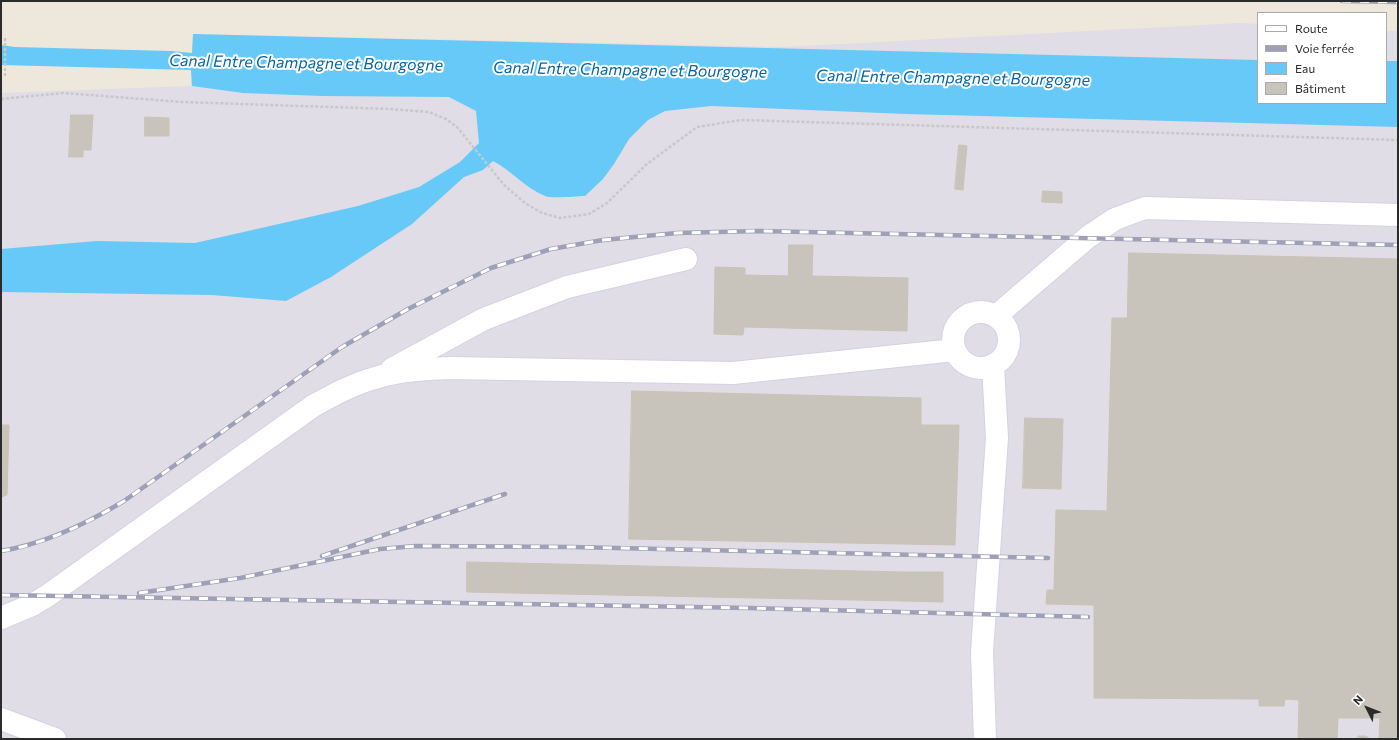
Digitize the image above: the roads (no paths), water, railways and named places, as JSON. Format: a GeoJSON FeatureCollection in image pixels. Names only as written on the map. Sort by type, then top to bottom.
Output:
{"type":"FeatureCollection","features":[{"type":"Feature","properties":{"kind":"lane"},"geometry":{"type":"LineString","coordinates":[[996,316],[1088,237],[1115,219],[1145,208],[1398,214]]}},
{"type":"Feature","properties":{"kind":"lane"},"geometry":{"type":"LineString","coordinates":[[1,618],[32,605],[47,596],[313,406],[341,391],[375,378],[484,319],[568,287],[686,259]]}},
{"type":"Feature","properties":{"kind":"lane"},"geometry":{"type":"LineString","coordinates":[[975,312],[986,312],[996,316],[1004,323],[1008,333],[1009,344],[1001,360],[984,368],[971,366],[959,358],[953,341],[954,332],[958,323],[965,316],[975,312]]}},
{"type":"Feature","properties":{"kind":"lane"},"geometry":{"type":"LineString","coordinates":[[375,378],[410,370],[451,368],[732,373],[955,350]]}},
{"type":"Feature","properties":{"kind":"lane"},"geometry":{"type":"LineString","coordinates":[[985,739],[982,652],[997,438],[993,365]]}},
{"type":"Feature","properties":{"kind":"lane"},"geometry":{"type":"LineString","coordinates":[[1,719],[55,739]]}},
{"type":"Feature","properties":{"kind":"water","name":"Canal Entre Champagne et Bourgogne"},"geometry":{"type":"Polygon","coordinates":[[[193,34],[1257,60],[1257,104],[1387,104],[1387,61],[1398,61],[1398,127],[906,114],[711,106],[665,111],[648,120],[629,139],[603,179],[585,196],[545,196],[531,189],[493,161],[483,170],[464,177],[412,224],[331,277],[286,301],[212,295],[1,292],[1,249],[97,241],[195,243],[358,206],[419,187],[460,162],[479,143],[476,111],[449,97],[322,96],[243,93],[192,86],[191,70],[1,65],[1,45],[14,47],[171,51],[192,53],[193,34]]]}},
{"type":"Feature","properties":{"kind":"railway"},"geometry":{"type":"LineString","coordinates":[[1342,1],[1398,2]]}},
{"type":"Feature","properties":{"kind":"railway"},"geometry":{"type":"LineString","coordinates":[[1,551],[17,548],[49,538],[95,518],[124,501],[342,347],[408,309],[491,268],[551,249],[603,240],[677,233],[759,231],[1398,245]]}},
{"type":"Feature","properties":{"kind":"railway"},"geometry":{"type":"LineString","coordinates":[[322,556],[505,494]]}},
{"type":"Feature","properties":{"kind":"railway"},"geometry":{"type":"LineString","coordinates":[[139,593],[240,578],[380,549],[416,546],[573,547],[1048,558]]}},
{"type":"Feature","properties":{"kind":"railway"},"geometry":{"type":"LineString","coordinates":[[1,595],[749,608],[1088,617]]}}]}
